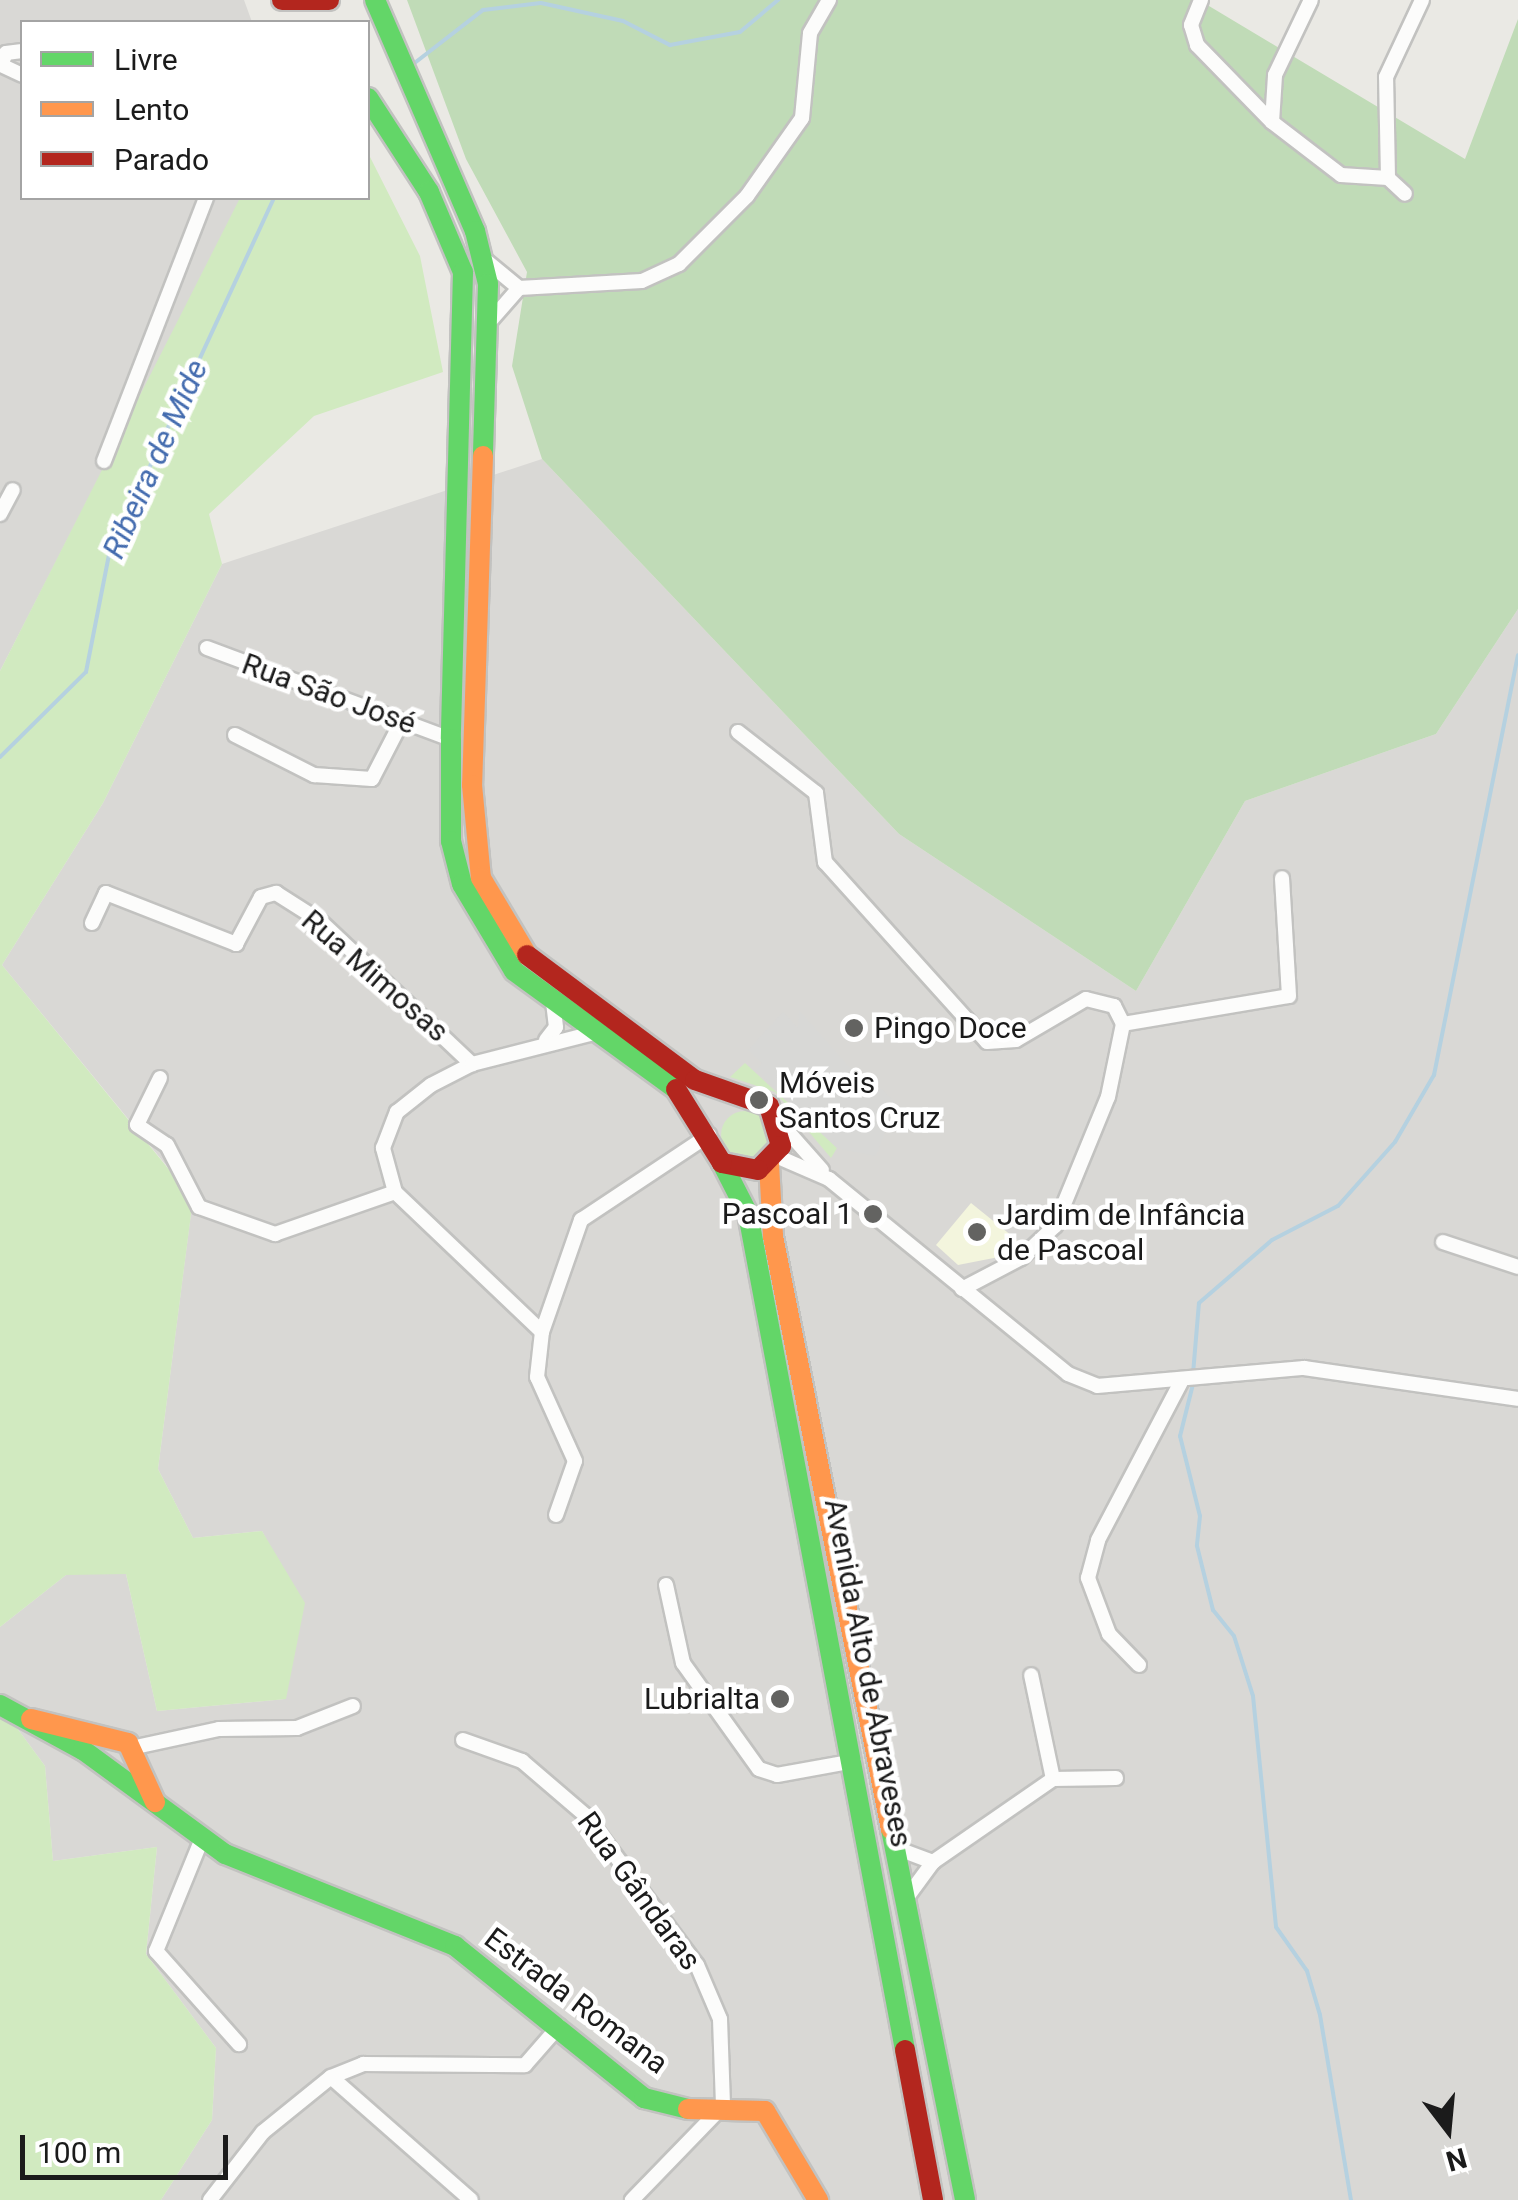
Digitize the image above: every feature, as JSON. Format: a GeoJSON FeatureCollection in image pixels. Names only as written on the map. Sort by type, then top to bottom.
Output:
{"type":"FeatureCollection","features":[{"type":"Feature","properties":{"kind":"main road"},"geometry":{"type":"LineString","coordinates":[[281,0],[329,0]]}},
{"type":"Feature","properties":{"kind":"main road"},"geometry":{"type":"LineString","coordinates":[[281,0],[306,20]]}},
{"type":"Feature","properties":{"kind":"main road"},"geometry":{"type":"LineString","coordinates":[[376,0],[483,258],[492,319],[472,785],[481,878],[528,957],[568,991],[695,1080],[748,1098],[769,1106],[782,1125],[773,1160],[746,1172],[714,1145],[718,1110],[748,1098]]}},
{"type":"Feature","properties":{"kind":"main road","name":"Avenida Alto de Abraveses"},"geometry":{"type":"LineString","coordinates":[[370,103],[450,233],[465,288],[451,739],[451,841],[462,884],[499,953],[552,1001],[686,1096],[748,1214],[854,1761],[933,2200]]}},
{"type":"Feature","properties":{"kind":"main road","name":"Avenida Alto de Abraveses"},"geometry":{"type":"LineString","coordinates":[[773,1160],[769,1215],[890,1845],[966,2200]]}},
{"type":"Feature","properties":{"kind":"main road","name":"Estrada Romana"},"geometry":{"type":"LineString","coordinates":[[0,1705],[83,1750],[201,1841],[454,1946],[560,2026],[644,2098],[686,2110],[723,2106],[765,2111],[818,2200]]}},
{"type":"Feature","properties":{"kind":"main road","name":"Estrada Romana"},"geometry":{"type":"LineString","coordinates":[[18,1717],[104,1731],[131,1748],[158,1808]]}},
{"type":"Feature","properties":{"kind":"street"},"geometry":{"type":"LineString","coordinates":[[483,258],[519,288],[642,281],[679,264],[747,196],[802,118],[810,32],[829,0]]}},
{"type":"Feature","properties":{"kind":"street"},"geometry":{"type":"LineString","coordinates":[[1200,0],[1191,25],[1197,46],[1272,122],[1342,174],[1388,178],[1404,194]]}},
{"type":"Feature","properties":{"kind":"street"},"geometry":{"type":"LineString","coordinates":[[1272,122],[1275,75],[1311,0]]}},
{"type":"Feature","properties":{"kind":"street"},"geometry":{"type":"LineString","coordinates":[[1388,178],[1386,77],[1422,0]]}},
{"type":"Feature","properties":{"kind":"street"},"geometry":{"type":"LineString","coordinates":[[1,60],[6,74],[20,75]]}},
{"type":"Feature","properties":{"kind":"street"},"geometry":{"type":"LineString","coordinates":[[104,462],[205,200]]}},
{"type":"Feature","properties":{"kind":"street"},"geometry":{"type":"LineString","coordinates":[[492,319],[519,288]]}},
{"type":"Feature","properties":{"kind":"street"},"geometry":{"type":"LineString","coordinates":[[0,514],[13,490]]}},
{"type":"Feature","properties":{"kind":"street","name":"Rua São José"},"geometry":{"type":"LineString","coordinates":[[207,648],[451,739]]}},
{"type":"Feature","properties":{"kind":"street"},"geometry":{"type":"LineString","coordinates":[[236,735],[314,774],[372,779],[402,720]]}},
{"type":"Feature","properties":{"kind":"street"},"geometry":{"type":"LineString","coordinates":[[738,732],[816,793],[825,862],[988,1042],[1016,1040],[1086,999],[1114,1006],[1124,1024],[1108,1098],[1055,1226],[1020,1258],[962,1289]]}},
{"type":"Feature","properties":{"kind":"street"},"geometry":{"type":"LineString","coordinates":[[1124,1024],[1289,996],[1282,878]]}},
{"type":"Feature","properties":{"kind":"street","name":"Rua Mimosas"},"geometry":{"type":"LineString","coordinates":[[92,923],[106,893],[236,944],[261,896],[276,894],[320,921],[472,1064]]}},
{"type":"Feature","properties":{"kind":"street"},"geometry":{"type":"LineString","coordinates":[[546,1040],[556,1027],[552,1001]]}},
{"type":"Feature","properties":{"kind":"street"},"geometry":{"type":"LineString","coordinates":[[542,1332],[395,1192],[384,1148],[397,1112],[472,1064],[546,1040],[594,1033]]}},
{"type":"Feature","properties":{"kind":"street"},"geometry":{"type":"LineString","coordinates":[[160,1078],[137,1125],[167,1145],[199,1207],[275,1234],[395,1192]]}},
{"type":"Feature","properties":{"kind":"street"},"geometry":{"type":"LineString","coordinates":[[782,1125],[829,1178],[962,1289],[1083,1380],[1128,1388],[1304,1368],[1518,1399]]}},
{"type":"Feature","properties":{"kind":"street"},"geometry":{"type":"LineString","coordinates":[[556,1515],[576,1461],[538,1377],[542,1332],[581,1220],[673,1161],[714,1145]]}},
{"type":"Feature","properties":{"kind":"street"},"geometry":{"type":"LineString","coordinates":[[773,1160],[829,1178]]}},
{"type":"Feature","properties":{"kind":"street"},"geometry":{"type":"LineString","coordinates":[[1443,1242],[1518,1268]]}},
{"type":"Feature","properties":{"kind":"street"},"geometry":{"type":"LineString","coordinates":[[1139,1665],[1109,1634],[1088,1578],[1098,1540],[1181,1382]]}},
{"type":"Feature","properties":{"kind":"street"},"geometry":{"type":"LineString","coordinates":[[666,1585],[684,1663],[759,1769],[777,1775],[854,1761]]}},
{"type":"Feature","properties":{"kind":"street"},"geometry":{"type":"LineString","coordinates":[[1031,1675],[1052,1779]]}},
{"type":"Feature","properties":{"kind":"street"},"geometry":{"type":"LineString","coordinates":[[131,1748],[219,1730],[298,1728],[353,1706]]}},
{"type":"Feature","properties":{"kind":"street","name":"Rua Gândaras"},"geometry":{"type":"LineString","coordinates":[[463,1740],[522,1761],[563,1793],[697,1965],[720,2019],[723,2106]]}},
{"type":"Feature","properties":{"kind":"street"},"geometry":{"type":"LineString","coordinates":[[903,1906],[933,1862],[1052,1779],[1116,1778]]}},
{"type":"Feature","properties":{"kind":"street"},"geometry":{"type":"LineString","coordinates":[[201,1841],[156,1951],[239,2044]]}},
{"type":"Feature","properties":{"kind":"street"},"geometry":{"type":"LineString","coordinates":[[890,1845],[933,1862]]}},
{"type":"Feature","properties":{"kind":"street"},"geometry":{"type":"LineString","coordinates":[[210,2200],[264,2132],[332,2077],[363,2064],[525,2065],[560,2026]]}},
{"type":"Feature","properties":{"kind":"street"},"geometry":{"type":"LineString","coordinates":[[332,2077],[471,2200]]}},
{"type":"Feature","properties":{"kind":"street"},"geometry":{"type":"LineString","coordinates":[[632,2200],[723,2106]]}},
{"type":"Feature","properties":{"kind":"shaded area"},"geometry":{"type":"Polygon","coordinates":[[[0,0],[244,0],[251,20],[20,20],[20,200],[241,200],[0,671],[0,0]]]}},
{"type":"Feature","properties":{"kind":"shaded area"},"geometry":{"type":"Polygon","coordinates":[[[542,459],[899,834],[1136,991],[1245,801],[1436,734],[1518,609],[1518,2200],[161,2200],[212,2120],[216,2048],[146,1954],[157,1847],[53,1861],[45,1766],[0,1705],[0,1627],[66,1575],[94,1568],[126,1574],[157,1711],[285,1699],[291,1664],[276,1558],[262,1531],[193,1538],[158,1469],[193,1198],[2,965],[103,803],[222,564],[542,459]]]}},
{"type":"Feature","properties":{"kind":"shaded area"},"geometry":{"type":"Polygon","coordinates":[[[799,1010],[874,1095],[881,1088],[896,1104],[876,1156],[837,1148],[756,1070],[762,1063],[748,1050],[783,1012],[798,1028],[799,1010]]]}},
{"type":"Feature","properties":{"kind":"shaded area","name":"Jardim de Infância de Pascoal"},"geometry":{"type":"Polygon","coordinates":[[[971,1203],[1017,1240],[1004,1256],[958,1265],[936,1245],[971,1203]]]}},
{"type":"Feature","properties":{"kind":"green space"},"geometry":{"type":"Polygon","coordinates":[[[407,0],[1199,0],[1465,159],[1518,19],[1518,609],[1436,734],[1245,801],[1136,991],[899,834],[542,459],[512,366],[527,272],[466,159],[407,0]]]}},
{"type":"Feature","properties":{"kind":"green space"},"geometry":{"type":"Polygon","coordinates":[[[370,157],[420,256],[443,372],[314,416],[209,514],[222,564],[103,803],[2,965],[193,1199],[158,1469],[193,1538],[262,1531],[305,1603],[286,1699],[157,1711],[126,1574],[66,1575],[0,1627],[0,671],[239,200],[370,200],[370,157]]]}},
{"type":"Feature","properties":{"kind":"green space"},"geometry":{"type":"Polygon","coordinates":[[[745,1063],[837,1148],[831,1158],[775,1092],[730,1077],[745,1063]]]}},
{"type":"Feature","properties":{"kind":"green space"},"geometry":{"type":"Polygon","coordinates":[[[745,1111],[762,1118],[769,1135],[762,1152],[745,1159],[728,1152],[721,1135],[728,1118],[745,1111]]]}},
{"type":"Feature","properties":{"kind":"green space"},"geometry":{"type":"Polygon","coordinates":[[[0,1705],[45,1766],[53,1861],[157,1847],[146,1954],[216,2048],[212,2120],[161,2200],[0,2200],[0,1705]]]}},
{"type":"Feature","properties":{"kind":"waterway","name":"Ribeira de Mide"},"geometry":{"type":"LineString","coordinates":[[412,65],[483,10],[541,3],[623,21],[670,45],[740,32],[778,0]]}},
{"type":"Feature","properties":{"kind":"waterway","name":"Ribeira de Mide"},"geometry":{"type":"LineString","coordinates":[[0,757],[86,672],[109,555],[273,200]]}},
{"type":"Feature","properties":{"kind":"waterway"},"geometry":{"type":"LineString","coordinates":[[1193,1374],[1199,1303],[1272,1240],[1338,1206],[1395,1142],[1434,1075],[1518,655]]}},
{"type":"Feature","properties":{"kind":"waterway"},"geometry":{"type":"LineString","coordinates":[[1193,1384],[1180,1436],[1200,1516],[1197,1546],[1213,1610],[1234,1636],[1253,1696],[1276,1927],[1307,1971],[1320,2015],[1351,2200]]}},
{"type":"Feature","properties":{"kind":"traffic: fast"},"geometry":{"type":"LineString","coordinates":[[375,0],[475,231],[488,284],[483,456]]}},
{"type":"Feature","properties":{"kind":"traffic: fast"},"geometry":{"type":"LineString","coordinates":[[370,101],[429,192],[463,272],[451,739],[451,841],[462,884],[514,971],[676,1089]]}},
{"type":"Feature","properties":{"kind":"traffic: fast"},"geometry":{"type":"LineString","coordinates":[[722,1163],[748,1214],[905,2050]]}},
{"type":"Feature","properties":{"kind":"traffic: fast"},"geometry":{"type":"LineString","coordinates":[[0,1705],[83,1750],[225,1854],[455,1946],[644,2098],[688,2109]]}},
{"type":"Feature","properties":{"kind":"traffic: fast"},"geometry":{"type":"LineString","coordinates":[[891,1829],[965,2200]]}},
{"type":"Feature","properties":{"kind":"traffic: slow"},"geometry":{"type":"LineString","coordinates":[[483,456],[472,785],[481,878],[527,955]]}},
{"type":"Feature","properties":{"kind":"traffic: slow"},"geometry":{"type":"LineString","coordinates":[[769,1164],[773,1236],[891,1829]]}},
{"type":"Feature","properties":{"kind":"traffic: slow"},"geometry":{"type":"LineString","coordinates":[[31,1719],[128,1743],[155,1802]]}},
{"type":"Feature","properties":{"kind":"traffic: slow"},"geometry":{"type":"LineString","coordinates":[[688,2109],[765,2111],[818,2200]]}},
{"type":"Feature","properties":{"kind":"traffic: jam"},"geometry":{"type":"LineString","coordinates":[[282,0],[329,0]]}},
{"type":"Feature","properties":{"kind":"traffic: jam"},"geometry":{"type":"LineString","coordinates":[[527,955],[695,1080],[769,1106],[781,1146],[758,1170],[722,1163],[676,1089]]}},
{"type":"Feature","properties":{"kind":"traffic: jam"},"geometry":{"type":"LineString","coordinates":[[905,2050],[933,2200]]}},
{"type":"Feature","properties":{"kind":"place","name":"Pingo Doce"},"geometry":{"type":"Point","coordinates":[854,1028]}},
{"type":"Feature","properties":{"kind":"place","name":"Móveis Santos Cruz"},"geometry":{"type":"Point","coordinates":[759,1100]}},
{"type":"Feature","properties":{"kind":"place","name":"Pascoal 1"},"geometry":{"type":"Point","coordinates":[873,1214]}},
{"type":"Feature","properties":{"kind":"place","name":"Jardim de Infância de Pascoal"},"geometry":{"type":"Point","coordinates":[977,1232]}},
{"type":"Feature","properties":{"kind":"place","name":"Lubrialta"},"geometry":{"type":"Point","coordinates":[780,1699]}}]}
